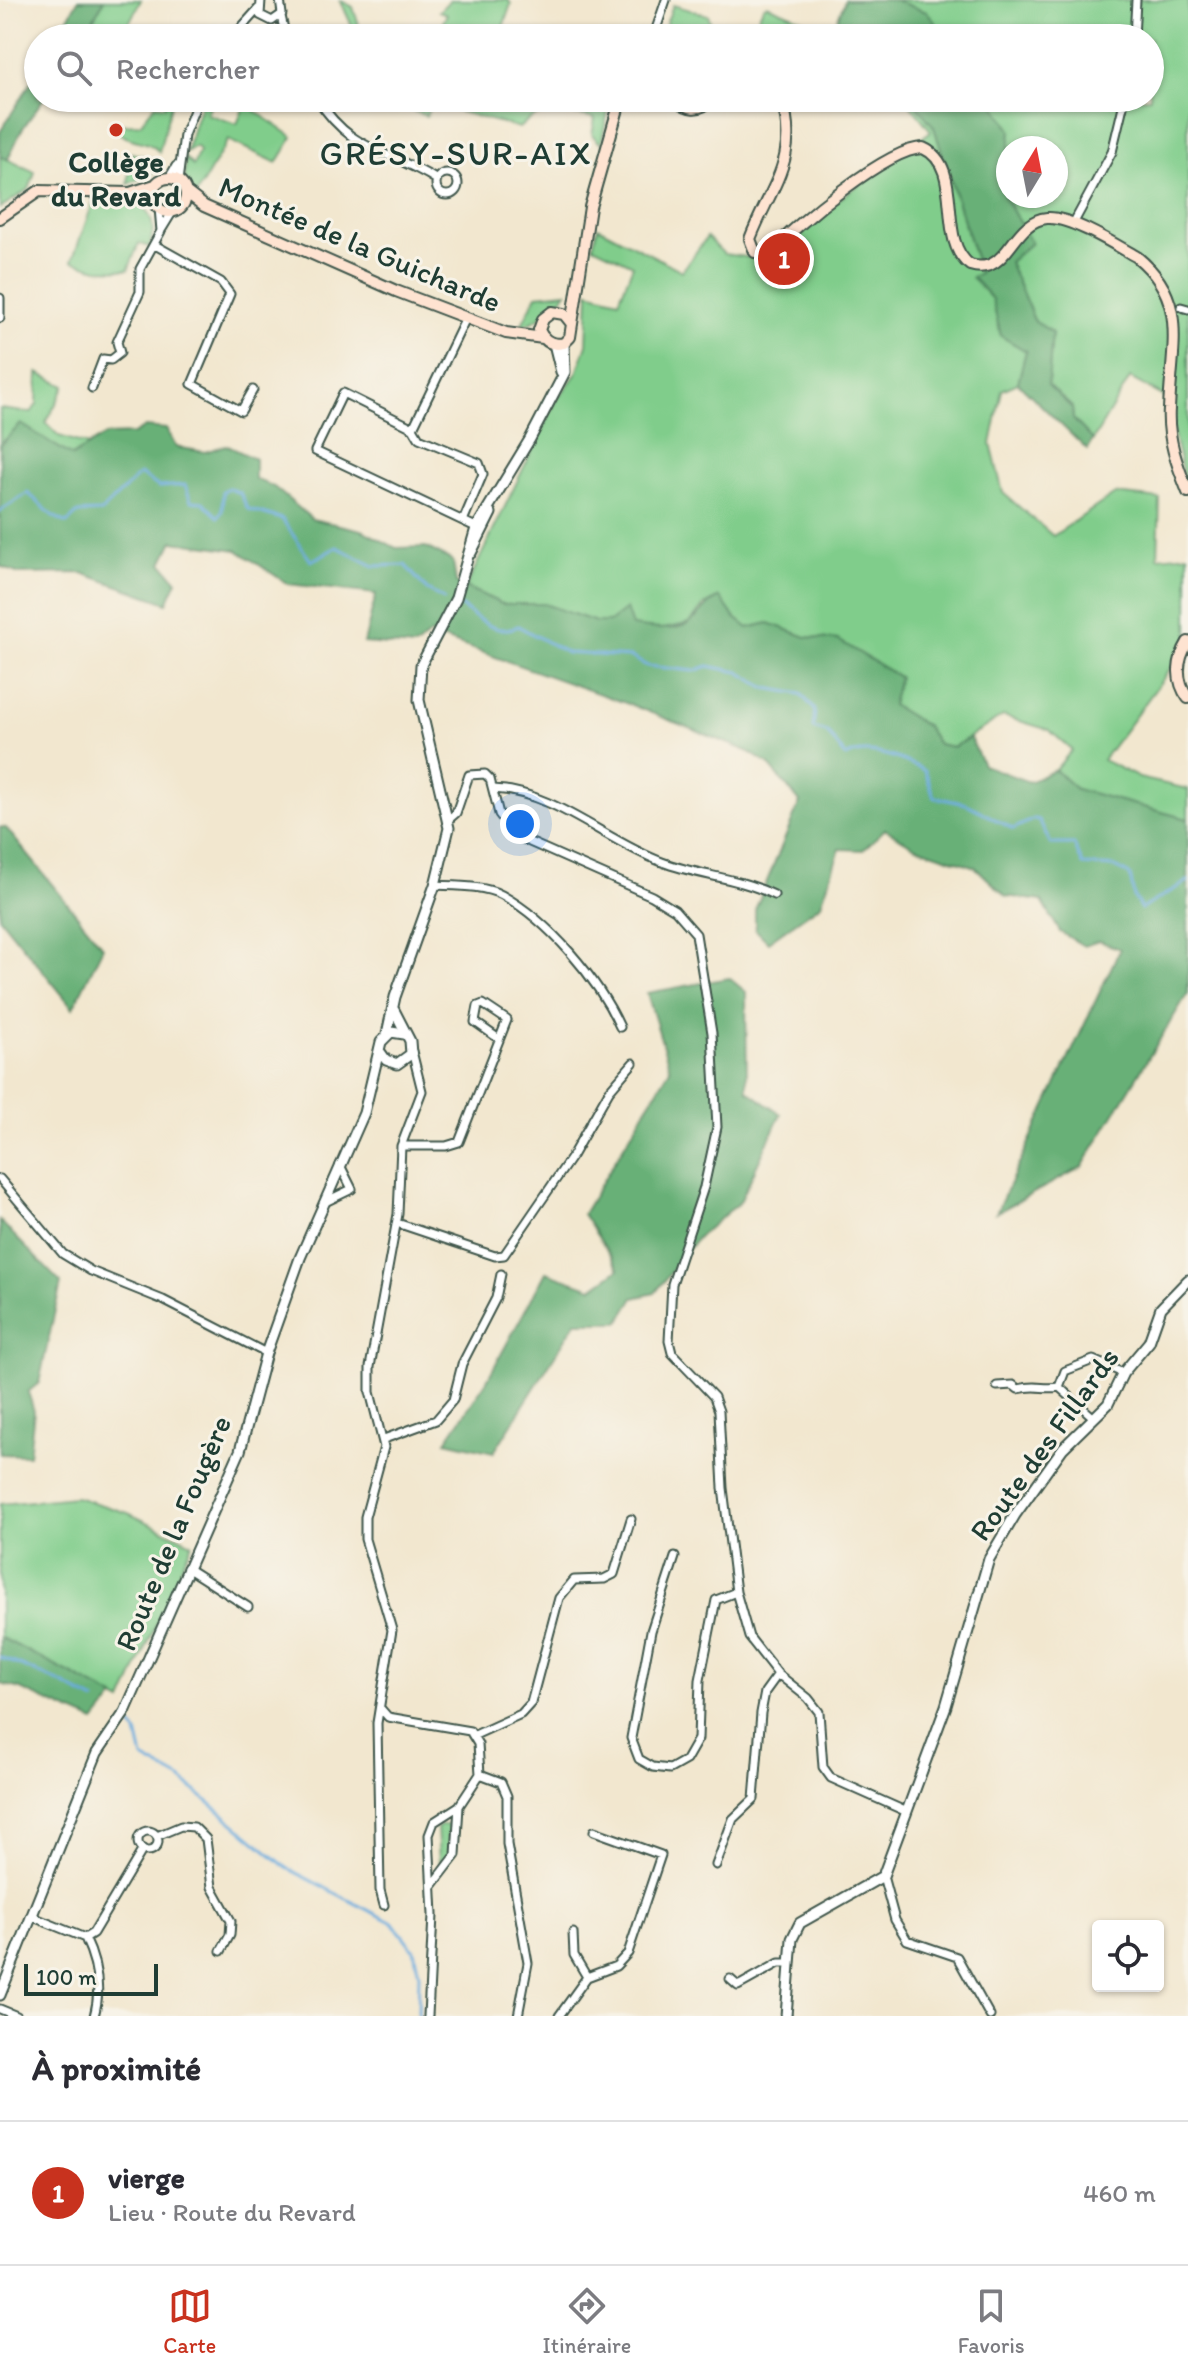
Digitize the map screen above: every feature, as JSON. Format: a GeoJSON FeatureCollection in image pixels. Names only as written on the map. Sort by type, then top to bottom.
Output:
{"type":"FeatureCollection","features":[{"type":"Feature","properties":{"kind":"main road"},"geometry":{"type":"LineString","coordinates":[[576,290],[558,312],[547,315],[540,325],[543,338],[559,344],[570,337],[590,207],[616,112]]}},
{"type":"Feature","properties":{"kind":"main road"},"geometry":{"type":"LineString","coordinates":[[784,112],[787,124],[783,164],[770,202],[752,233],[750,243],[755,252],[771,252],[812,211],[900,154],[916,148],[927,150],[940,163],[957,245],[970,265],[983,268],[995,264],[1026,227],[1040,220],[1056,219],[1073,224],[1161,273],[1174,287],[1184,308],[1169,420],[1171,445],[1188,492]]}},
{"type":"Feature","properties":{"kind":"main road"},"geometry":{"type":"LineString","coordinates":[[0,218],[39,191],[130,193],[174,179],[186,192],[178,208]]}},
{"type":"Feature","properties":{"kind":"main road"},"geometry":{"type":"LineString","coordinates":[[155,185],[157,206]]}},
{"type":"Feature","properties":{"kind":"main road","name":"Montée de la Guicharde"},"geometry":{"type":"LineString","coordinates":[[186,192],[204,206],[364,278],[466,318],[517,335],[543,338]]}},
{"type":"Feature","properties":{"kind":"main road"},"geometry":{"type":"LineString","coordinates":[[130,193],[157,206],[204,206]]}},
{"type":"Feature","properties":{"kind":"main road"},"geometry":{"type":"LineString","coordinates":[[558,312],[572,324]]}},
{"type":"Feature","properties":{"kind":"main road","name":"Montée de la Guicharde"},"geometry":{"type":"LineString","coordinates":[[517,335],[540,325]]}},
{"type":"Feature","properties":{"kind":"main road"},"geometry":{"type":"LineString","coordinates":[[1188,642],[1181,656],[1178,677],[1188,698]]}},
{"type":"Feature","properties":{"kind":"street"},"geometry":{"type":"LineString","coordinates":[[247,24],[261,0]]}},
{"type":"Feature","properties":{"kind":"street"},"geometry":{"type":"LineString","coordinates":[[280,0],[283,24]]}},
{"type":"Feature","properties":{"kind":"street"},"geometry":{"type":"LineString","coordinates":[[658,24],[666,0]]}},
{"type":"Feature","properties":{"kind":"street"},"geometry":{"type":"LineString","coordinates":[[1135,24],[1136,0]]}},
{"type":"Feature","properties":{"kind":"street"},"geometry":{"type":"LineString","coordinates":[[258,9],[272,24]]}},
{"type":"Feature","properties":{"kind":"street"},"geometry":{"type":"LineString","coordinates":[[247,24],[281,16]]}},
{"type":"Feature","properties":{"kind":"street"},"geometry":{"type":"LineString","coordinates":[[174,179],[195,112]]}},
{"type":"Feature","properties":{"kind":"street"},"geometry":{"type":"LineString","coordinates":[[326,112],[333,123],[353,140],[437,180]]}},
{"type":"Feature","properties":{"kind":"street"},"geometry":{"type":"LineString","coordinates":[[1073,224],[1112,152],[1122,112]]}},
{"type":"Feature","properties":{"kind":"street"},"geometry":{"type":"LineString","coordinates":[[157,206],[161,231]]}},
{"type":"Feature","properties":{"kind":"street"},"geometry":{"type":"LineString","coordinates":[[92,388],[103,359],[111,360],[120,353],[117,342],[140,292],[140,269],[178,208]]}},
{"type":"Feature","properties":{"kind":"street"},"geometry":{"type":"LineString","coordinates":[[155,245],[221,282],[230,294],[192,384],[241,411],[253,390]]}},
{"type":"Feature","properties":{"kind":"street"},"geometry":{"type":"LineString","coordinates":[[0,298],[0,318]]}},
{"type":"Feature","properties":{"kind":"street"},"geometry":{"type":"LineString","coordinates":[[413,428],[466,318]]}},
{"type":"Feature","properties":{"kind":"street"},"geometry":{"type":"LineString","coordinates":[[412,1050],[405,1061],[392,1063],[381,1053],[381,1042],[387,1034],[411,946],[435,885],[449,819],[417,687],[421,665],[456,598],[464,564],[480,529],[559,379],[566,361],[559,344]]}},
{"type":"Feature","properties":{"kind":"street"},"geometry":{"type":"LineString","coordinates":[[463,521],[483,474],[479,463],[419,438],[413,428],[343,393],[315,451],[463,521],[480,529]]}},
{"type":"Feature","properties":{"kind":"street"},"geometry":{"type":"LineString","coordinates":[[449,819],[456,813],[469,775],[485,774],[493,789],[499,814],[516,836],[666,904],[689,923],[699,944],[712,1033],[717,1127],[704,1187],[672,1284],[668,1326],[672,1353],[714,1397],[719,1411],[723,1488],[736,1592],[749,1637],[778,1674],[808,1698],[819,1712],[823,1767],[831,1778],[905,1811]]}},
{"type":"Feature","properties":{"kind":"street"},"geometry":{"type":"LineString","coordinates":[[493,789],[516,790],[539,798],[658,860],[751,884],[774,895]]}},
{"type":"Feature","properties":{"kind":"street"},"geometry":{"type":"LineString","coordinates":[[435,885],[465,886],[501,895],[564,945],[597,983],[620,1027]]}},
{"type":"Feature","properties":{"kind":"street"},"geometry":{"type":"LineString","coordinates":[[401,1146],[446,1146],[459,1142],[499,1039],[505,1016],[483,1004],[478,1006],[475,1022],[499,1039]]}},
{"type":"Feature","properties":{"kind":"street"},"geometry":{"type":"LineString","coordinates":[[384,1905],[380,1890],[377,1723],[392,1627],[366,1547],[364,1528],[384,1439],[370,1392],[369,1375],[397,1223],[401,1146],[422,1091],[412,1050],[394,1010]]}},
{"type":"Feature","properties":{"kind":"street"},"geometry":{"type":"LineString","coordinates":[[387,1034],[404,1034]]}},
{"type":"Feature","properties":{"kind":"street","name":"Route de la Fougère"},"geometry":{"type":"LineString","coordinates":[[0,1995],[102,1740],[125,1712],[240,1451],[266,1353],[339,1163],[360,1122],[381,1053]]}},
{"type":"Feature","properties":{"kind":"street"},"geometry":{"type":"LineString","coordinates":[[405,1061],[416,1071]]}},
{"type":"Feature","properties":{"kind":"street","name":"Route de la Fougère"},"geometry":{"type":"LineString","coordinates":[[374,1082],[392,1063]]}},
{"type":"Feature","properties":{"kind":"street"},"geometry":{"type":"LineString","coordinates":[[397,1223],[495,1256],[504,1255],[572,1156],[609,1091],[633,1063]]}},
{"type":"Feature","properties":{"kind":"street"},"geometry":{"type":"LineString","coordinates":[[323,1203],[352,1189],[339,1163]]}},
{"type":"Feature","properties":{"kind":"street"},"geometry":{"type":"LineString","coordinates":[[0,1179],[63,1254],[91,1271],[163,1300],[266,1353]]}},
{"type":"Feature","properties":{"kind":"street"},"geometry":{"type":"LineString","coordinates":[[384,1439],[436,1420],[453,1400],[462,1364],[496,1298],[501,1274]]}},
{"type":"Feature","properties":{"kind":"street","name":"Route des Fillards"},"geometry":{"type":"LineString","coordinates":[[883,1876],[946,1706],[989,1559],[1015,1515],[1063,1448],[1108,1404],[1123,1373],[1149,1342],[1161,1308],[1188,1280]]}},
{"type":"Feature","properties":{"kind":"street"},"geometry":{"type":"LineString","coordinates":[[1059,1387],[1065,1371],[1093,1360],[1123,1373]]}},
{"type":"Feature","properties":{"kind":"street"},"geometry":{"type":"LineString","coordinates":[[997,1386],[1013,1385],[1018,1389],[1032,1383],[1050,1389],[1059,1387]]}},
{"type":"Feature","properties":{"kind":"street"},"geometry":{"type":"LineString","coordinates":[[1059,1387],[1093,1417]]}},
{"type":"Feature","properties":{"kind":"street"},"geometry":{"type":"LineString","coordinates":[[475,1735],[521,1714],[531,1703],[559,1598],[574,1580],[604,1579],[614,1574],[631,1519]]}},
{"type":"Feature","properties":{"kind":"street"},"geometry":{"type":"LineString","coordinates":[[675,1557],[651,1631],[634,1719],[632,1745],[635,1754],[645,1763],[670,1769],[692,1754],[698,1739],[700,1680],[716,1600],[736,1592]]}},
{"type":"Feature","properties":{"kind":"street"},"geometry":{"type":"LineString","coordinates":[[187,1568],[248,1607]]}},
{"type":"Feature","properties":{"kind":"street"},"geometry":{"type":"LineString","coordinates":[[716,1865],[733,1819],[754,1799],[765,1692],[778,1674]]}},
{"type":"Feature","properties":{"kind":"street"},"geometry":{"type":"LineString","coordinates":[[381,1709],[388,1717],[466,1729],[475,1735],[480,1774],[459,1806],[434,1822],[429,1835],[432,1887],[428,2016]]}},
{"type":"Feature","properties":{"kind":"street"},"geometry":{"type":"LineString","coordinates":[[480,1774],[501,1782],[507,1796],[507,1844],[528,1963],[518,2016]]}},
{"type":"Feature","properties":{"kind":"street"},"geometry":{"type":"LineString","coordinates":[[432,1887],[435,1877],[451,1864],[456,1855],[459,1806]]}},
{"type":"Feature","properties":{"kind":"street"},"geometry":{"type":"LineString","coordinates":[[157,1836],[181,1826],[194,1827],[206,1839],[212,1887],[231,1921],[230,1935],[221,1951]]}},
{"type":"Feature","properties":{"kind":"street"},"geometry":{"type":"LineString","coordinates":[[143,1849],[138,1841],[143,1832],[152,1831],[157,1836]]}},
{"type":"Feature","properties":{"kind":"street"},"geometry":{"type":"LineString","coordinates":[[559,2016],[587,1977],[616,1966],[628,1953],[661,1855],[594,1831]]}},
{"type":"Feature","properties":{"kind":"street"},"geometry":{"type":"LineString","coordinates":[[143,1849],[155,1848],[157,1836]]}},
{"type":"Feature","properties":{"kind":"street"},"geometry":{"type":"LineString","coordinates":[[85,1938],[93,1933],[143,1849]]}},
{"type":"Feature","properties":{"kind":"street"},"geometry":{"type":"LineString","coordinates":[[786,2016],[792,1939],[800,1923],[883,1876],[895,1920],[907,1940],[957,1957],[990,2016]]}},
{"type":"Feature","properties":{"kind":"street"},"geometry":{"type":"LineString","coordinates":[[33,1917],[85,1938],[94,1957],[99,1997],[94,2016]]}},
{"type":"Feature","properties":{"kind":"street"},"geometry":{"type":"LineString","coordinates":[[573,1933],[574,1955],[587,1977]]}},
{"type":"Feature","properties":{"kind":"street"},"geometry":{"type":"LineString","coordinates":[[730,1979],[738,1986],[779,1963],[789,1963]]}},
{"type":"Feature","properties":{"kind":"street"},"geometry":{"type":"LineString","coordinates":[[0,2009],[17,2016]]}},
{"type":"Feature","properties":{"kind":"green space"},"geometry":{"type":"Polygon","coordinates":[[[78,0],[104,0],[91,24],[65,24],[78,0]]]}},
{"type":"Feature","properties":{"kind":"green space"},"geometry":{"type":"Polygon","coordinates":[[[104,0],[141,0],[128,24],[91,24],[104,0]]]}},
{"type":"Feature","properties":{"kind":"green space"},"geometry":{"type":"Polygon","coordinates":[[[340,0],[353,7],[358,24],[351,24],[340,0]]]}},
{"type":"Feature","properties":{"kind":"green space"},"geometry":{"type":"Polygon","coordinates":[[[450,0],[508,0],[511,4],[504,24],[442,24],[447,14],[439,11],[450,0]]]}},
{"type":"Feature","properties":{"kind":"green space"},"geometry":{"type":"Polygon","coordinates":[[[845,0],[894,0],[927,12],[936,24],[836,24],[845,0]]]}},
{"type":"Feature","properties":{"kind":"green space"},"geometry":{"type":"Polygon","coordinates":[[[894,0],[1188,0],[1188,496],[1165,397],[1130,378],[1093,440],[1073,419],[1072,407],[1048,385],[1052,333],[1034,320],[1009,262],[1031,243],[1011,208],[1068,208],[1068,136],[1010,136],[1011,130],[999,112],[1164,112],[1164,24],[936,24],[927,12],[894,0]]]}},
{"type":"Feature","properties":{"kind":"green space"},"geometry":{"type":"Polygon","coordinates":[[[673,5],[708,15],[711,24],[666,24],[673,5]]]}},
{"type":"Feature","properties":{"kind":"green space"},"geometry":{"type":"Polygon","coordinates":[[[767,5],[814,24],[756,24],[763,7],[767,5]]]}},
{"type":"Feature","properties":{"kind":"green space"},"geometry":{"type":"Polygon","coordinates":[[[24,93],[24,112],[34,112],[8,159],[0,157],[0,132],[24,93]]]}},
{"type":"Feature","properties":{"kind":"green space"},"geometry":{"type":"Polygon","coordinates":[[[149,112],[169,112],[159,152],[118,132],[119,125],[140,124],[149,112]]]}},
{"type":"Feature","properties":{"kind":"green space"},"geometry":{"type":"Polygon","coordinates":[[[199,112],[208,112],[237,124],[242,112],[256,112],[293,137],[277,163],[228,140],[196,195],[191,193],[185,182],[185,158],[193,166],[199,151],[196,146],[186,152],[199,112]]]}},
{"type":"Feature","properties":{"kind":"green space"},"geometry":{"type":"Polygon","coordinates":[[[460,112],[554,112],[536,116],[519,128],[460,112]]]}},
{"type":"Feature","properties":{"kind":"green space"},"geometry":{"type":"Polygon","coordinates":[[[564,112],[608,112],[601,144],[592,135],[595,118],[564,112]]]}},
{"type":"Feature","properties":{"kind":"green space"},"geometry":{"type":"Polygon","coordinates":[[[916,112],[922,112],[934,127],[980,274],[972,278],[992,299],[1001,336],[1026,351],[1018,383],[1002,390],[991,444],[1003,493],[1053,536],[1115,494],[1160,499],[1158,557],[1188,554],[1188,645],[1103,760],[1139,778],[1188,789],[1188,819],[1075,789],[1055,770],[1072,750],[1049,730],[1003,716],[953,747],[938,744],[926,726],[892,705],[899,677],[838,640],[806,637],[769,623],[748,628],[734,617],[720,597],[704,605],[690,623],[659,630],[596,622],[544,604],[502,604],[466,587],[556,401],[577,373],[587,344],[589,292],[619,300],[633,265],[593,246],[598,227],[682,271],[707,237],[724,254],[769,260],[810,221],[931,131],[916,112]]]}},
{"type":"Feature","properties":{"kind":"green space"},"geometry":{"type":"Polygon","coordinates":[[[922,112],[999,112],[1011,130],[1010,136],[996,136],[996,208],[1011,208],[1031,243],[1009,262],[1034,320],[1052,333],[1048,385],[1072,408],[1073,419],[1093,440],[1087,450],[1018,383],[1026,351],[1001,336],[992,299],[972,277],[980,273],[934,127],[922,112]]]}},
{"type":"Feature","properties":{"kind":"green space"},"geometry":{"type":"Polygon","coordinates":[[[131,153],[151,158],[156,171],[128,184],[131,153]]]}},
{"type":"Feature","properties":{"kind":"green space"},"geometry":{"type":"Polygon","coordinates":[[[0,156],[35,172],[29,189],[0,208],[0,156]]]}},
{"type":"Feature","properties":{"kind":"green space"},"geometry":{"type":"Polygon","coordinates":[[[95,197],[139,201],[150,217],[153,228],[149,247],[139,243],[128,270],[97,269],[72,261],[95,197]]]}},
{"type":"Feature","properties":{"kind":"green space"},"geometry":{"type":"Polygon","coordinates":[[[567,292],[547,313],[521,326],[537,295],[567,292]]]}},
{"type":"Feature","properties":{"kind":"green space"},"geometry":{"type":"Polygon","coordinates":[[[38,373],[65,386],[46,423],[59,436],[89,445],[72,456],[21,424],[0,445],[0,409],[31,413],[37,404],[38,373]]]}},
{"type":"Feature","properties":{"kind":"green space"},"geometry":{"type":"Polygon","coordinates":[[[21,424],[72,456],[105,435],[133,434],[145,427],[166,429],[176,447],[205,452],[226,445],[255,459],[255,479],[274,487],[312,519],[362,530],[396,548],[426,547],[453,561],[456,583],[502,604],[544,604],[596,622],[609,622],[626,609],[632,626],[670,629],[691,622],[720,597],[734,617],[748,628],[769,623],[806,637],[838,640],[899,677],[892,705],[926,726],[938,744],[953,747],[970,738],[983,765],[1029,782],[1055,770],[1076,789],[1188,819],[1188,993],[1082,1167],[996,1213],[1120,949],[1099,941],[1084,946],[1060,932],[1042,901],[1006,896],[975,867],[914,846],[885,829],[863,850],[840,849],[821,904],[768,942],[755,929],[755,910],[800,802],[768,764],[747,751],[634,706],[430,634],[415,647],[364,643],[376,594],[288,584],[237,550],[173,541],[162,563],[177,581],[167,603],[82,573],[19,574],[0,566],[0,445],[21,424]]]}},
{"type":"Feature","properties":{"kind":"green space"},"geometry":{"type":"Polygon","coordinates":[[[0,827],[6,828],[103,947],[73,1008],[0,918],[0,827]]]}},
{"type":"Feature","properties":{"kind":"green space"},"geometry":{"type":"Polygon","coordinates":[[[729,978],[746,992],[747,1090],[781,1114],[740,1202],[697,1238],[655,1293],[634,1298],[619,1322],[576,1322],[494,1452],[446,1441],[486,1382],[546,1272],[592,1288],[619,1269],[583,1214],[670,1069],[647,993],[729,978]]]}},
{"type":"Feature","properties":{"kind":"green space"},"geometry":{"type":"Polygon","coordinates":[[[0,1221],[61,1283],[39,1383],[28,1392],[34,1411],[29,1455],[0,1454],[0,1221]]]}},
{"type":"Feature","properties":{"kind":"green space"},"geometry":{"type":"Polygon","coordinates":[[[76,1497],[128,1513],[192,1543],[122,1702],[0,1637],[0,1504],[76,1497]]]}},
{"type":"Feature","properties":{"kind":"green space"},"geometry":{"type":"Polygon","coordinates":[[[0,1637],[115,1697],[95,1722],[18,1688],[0,1684],[0,1637]]]}},
{"type":"Feature","properties":{"kind":"green space"},"geometry":{"type":"Polygon","coordinates":[[[448,1825],[450,1858],[439,1862],[437,1828],[448,1825]]]}},
{"type":"Feature","properties":{"kind":"waterway"},"geometry":{"type":"LineString","coordinates":[[0,511],[28,493],[53,516],[67,523],[78,513],[101,512],[140,474],[159,487],[185,485],[191,501],[203,502],[218,517],[222,511],[223,491],[228,488],[240,493],[248,509],[282,519],[311,561],[337,547],[374,566],[405,565],[427,590],[444,599]]}},
{"type":"Feature","properties":{"kind":"waterway"},"geometry":{"type":"LineString","coordinates":[[460,606],[488,625],[502,629],[518,626],[567,653],[631,657],[647,666],[694,671],[708,666],[739,672],[766,688],[801,694],[815,710],[813,728],[827,732],[846,757],[865,752],[907,762],[925,771],[934,797],[967,804],[1013,829],[1034,819],[1039,820],[1051,844],[1074,844],[1083,865],[1115,867],[1130,875],[1134,897],[1141,909],[1188,881]]}},
{"type":"Feature","properties":{"kind":"waterway"},"geometry":{"type":"LineString","coordinates":[[0,1657],[95,1701]]}},
{"type":"Feature","properties":{"kind":"waterway"},"geometry":{"type":"LineString","coordinates":[[131,1726],[137,1732],[143,1758],[181,1779],[287,1868],[393,1923],[414,1950],[419,1974],[418,2016]]}},
{"type":"Feature","properties":{"kind":"place","name":"Collège du Revard"},"geometry":{"type":"Point","coordinates":[116,130]}},
{"type":"Feature","properties":{"kind":"place","name":"vierge"},"geometry":{"type":"Point","coordinates":[784,259]}},
{"type":"Feature","properties":{"kind":"district","name":"GRÉSY-SUR-AIX"},"geometry":{"type":"Point","coordinates":[456,153]}}]}
